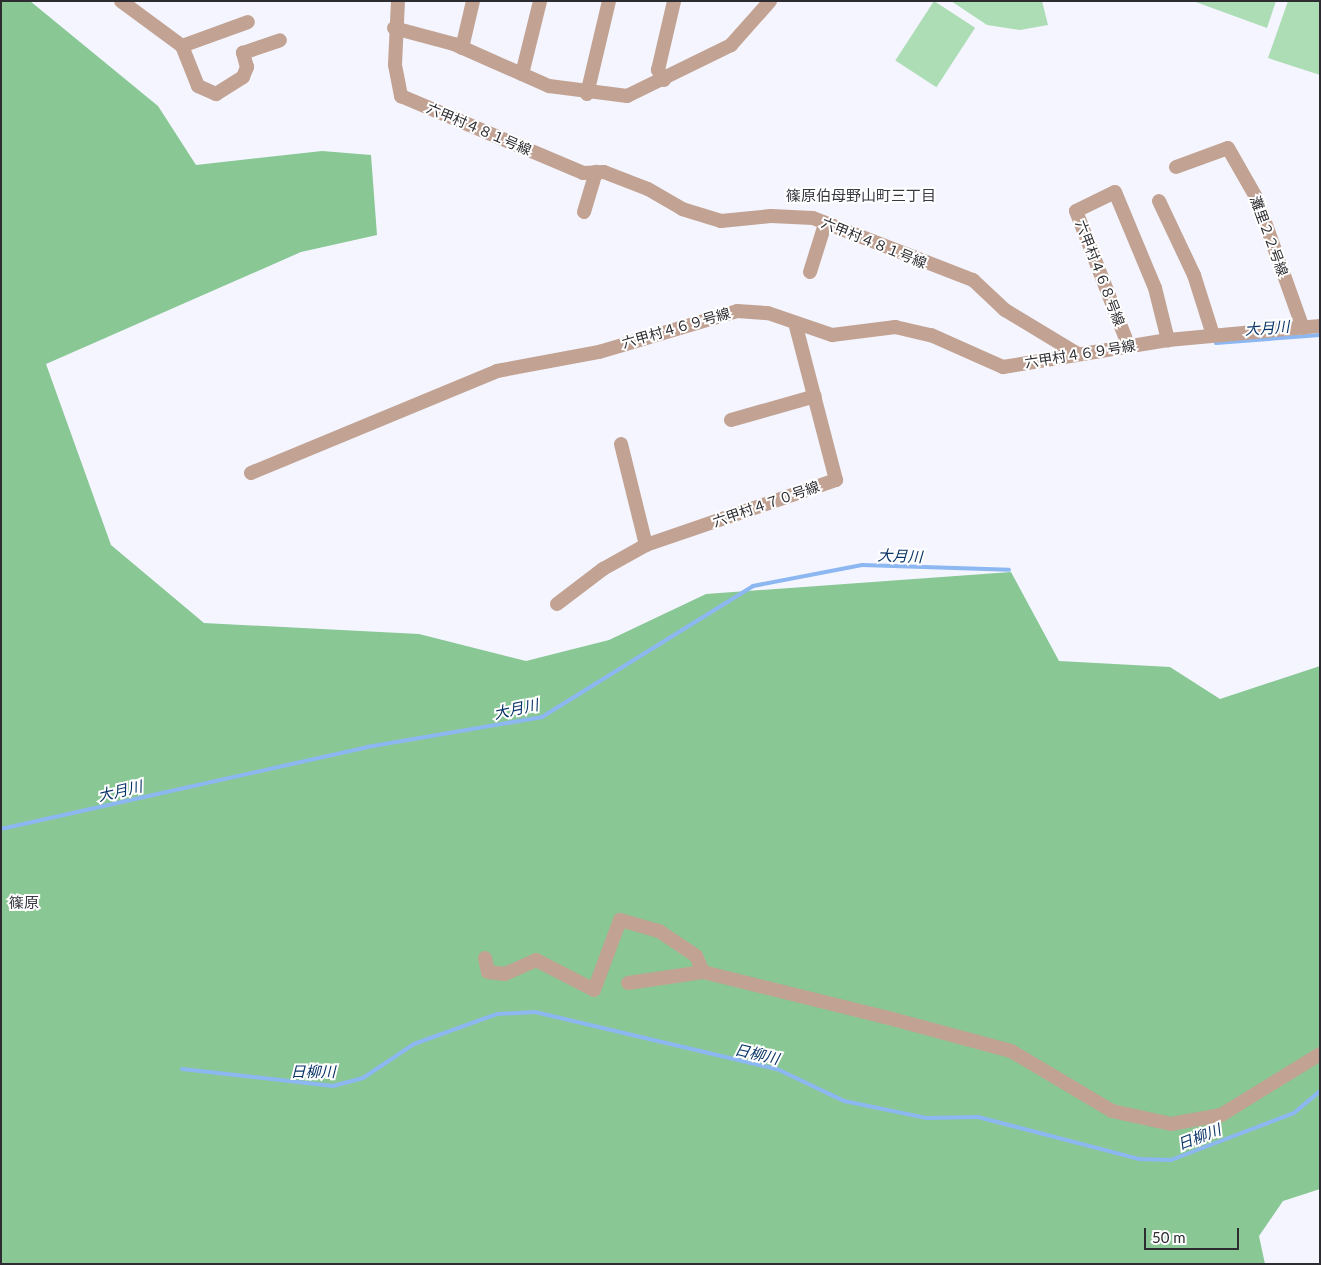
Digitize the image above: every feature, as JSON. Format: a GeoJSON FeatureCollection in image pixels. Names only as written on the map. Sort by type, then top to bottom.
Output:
{"type":"FeatureCollection","features":[{"type":"Feature","properties":{"kind":"street"},"geometry":{"type":"LineString","coordinates":[[121,1],[182,46],[192,76],[206,90],[226,92],[243,78],[247,67],[243,53],[280,40]]}},
{"type":"Feature","properties":{"kind":"street"},"geometry":{"type":"LineString","coordinates":[[398,1],[394,28],[462,48],[522,74],[587,94],[627,96],[664,80],[732,45],[769,2]]}},
{"type":"Feature","properties":{"kind":"street"},"geometry":{"type":"LineString","coordinates":[[462,48],[473,1]]}},
{"type":"Feature","properties":{"kind":"street"},"geometry":{"type":"LineString","coordinates":[[522,74],[540,1]]}},
{"type":"Feature","properties":{"kind":"street"},"geometry":{"type":"LineString","coordinates":[[587,94],[609,1]]}},
{"type":"Feature","properties":{"kind":"street"},"geometry":{"type":"LineString","coordinates":[[664,80],[658,70],[674,1]]}},
{"type":"Feature","properties":{"kind":"street"},"geometry":{"type":"LineString","coordinates":[[182,46],[248,22]]}},
{"type":"Feature","properties":{"kind":"street","name":"六甲村４８１号線"},"geometry":{"type":"LineString","coordinates":[[394,28],[401,96],[583,173],[596,172],[648,189],[682,209],[721,221],[771,216],[813,218],[973,280],[1005,310],[1078,354]]}},
{"type":"Feature","properties":{"kind":"street","name":"灘里２２号線"},"geometry":{"type":"LineString","coordinates":[[1176,167],[1228,148],[1256,197],[1302,328]]}},
{"type":"Feature","properties":{"kind":"street"},"geometry":{"type":"LineString","coordinates":[[584,212],[596,172]]}},
{"type":"Feature","properties":{"kind":"street","name":"六甲村４６８号線"},"geometry":{"type":"LineString","coordinates":[[1129,347],[1076,211],[1115,192],[1155,288],[1168,340]]}},
{"type":"Feature","properties":{"kind":"street"},"geometry":{"type":"LineString","coordinates":[[1159,201],[1194,275],[1213,335]]}},
{"type":"Feature","properties":{"kind":"street"},"geometry":{"type":"LineString","coordinates":[[810,272],[825,224]]}},
{"type":"Feature","properties":{"kind":"street","name":"六甲村４６９号線"},"geometry":{"type":"LineString","coordinates":[[251,473],[497,371],[599,352],[737,311],[768,314],[796,326],[832,335],[895,327],[931,335],[1003,367],[1168,340],[1320,326]]}},
{"type":"Feature","properties":{"kind":"street","name":"六甲村４７０号線"},"geometry":{"type":"LineString","coordinates":[[557,604],[603,569],[646,545],[836,480],[796,326]]}},
{"type":"Feature","properties":{"kind":"street"},"geometry":{"type":"LineString","coordinates":[[731,420],[815,396]]}},
{"type":"Feature","properties":{"kind":"street"},"geometry":{"type":"LineString","coordinates":[[621,444],[646,545]]}},
{"type":"Feature","properties":{"kind":"street"},"geometry":{"type":"LineString","coordinates":[[485,958],[488,972],[505,974],[536,960],[594,990],[620,920],[659,931],[696,956],[703,972]]}},
{"type":"Feature","properties":{"kind":"street"},"geometry":{"type":"LineString","coordinates":[[628,983],[703,972],[1011,1051],[1112,1110],[1171,1124],[1221,1116],[1320,1054]]}},
{"type":"Feature","properties":{"kind":"green space"},"geometry":{"type":"Polygon","coordinates":[[[1,1],[30,1],[158,106],[196,165],[322,151],[371,155],[377,235],[301,252],[46,364],[111,545],[204,623],[419,634],[526,661],[609,640],[706,594],[1011,572],[1059,661],[1170,667],[1220,699],[1320,666],[1320,1189],[1283,1201],[1259,1236],[1265,1264],[1,1264],[1,1]]]}},
{"type":"Feature","properties":{"kind":"green space"},"geometry":{"type":"Polygon","coordinates":[[[934,1],[975,28],[936,87],[895,61],[934,1]]]}},
{"type":"Feature","properties":{"kind":"green space"},"geometry":{"type":"Polygon","coordinates":[[[951,1],[1042,1],[1048,25],[1020,30],[987,25],[951,1]]]}},
{"type":"Feature","properties":{"kind":"green space"},"geometry":{"type":"Polygon","coordinates":[[[1193,1],[1276,1],[1267,28],[1193,1]]]}},
{"type":"Feature","properties":{"kind":"green space"},"geometry":{"type":"Polygon","coordinates":[[[1288,1],[1320,1],[1320,75],[1268,58],[1288,1]]]}},
{"type":"Feature","properties":{"kind":"waterway","name":"大月川"},"geometry":{"type":"LineString","coordinates":[[1216,343],[1320,335]]}},
{"type":"Feature","properties":{"kind":"waterway","name":"大月川"},"geometry":{"type":"LineString","coordinates":[[1,829],[367,747],[542,717],[753,586],[862,565],[1009,570]]}},
{"type":"Feature","properties":{"kind":"waterway","name":"日柳川"},"geometry":{"type":"LineString","coordinates":[[182,1069],[333,1086],[363,1078],[414,1044],[497,1014],[535,1012],[777,1069],[844,1101],[927,1118],[978,1117],[1139,1159],[1171,1160],[1294,1113],[1320,1091]]}},
{"type":"Feature","properties":{"kind":"district","name":"篠原伯母野山町三丁目"},"geometry":{"type":"Point","coordinates":[861,196]}},
{"type":"Feature","properties":{"kind":"district","name":"篠原"},"geometry":{"type":"Point","coordinates":[24,903]}}]}
